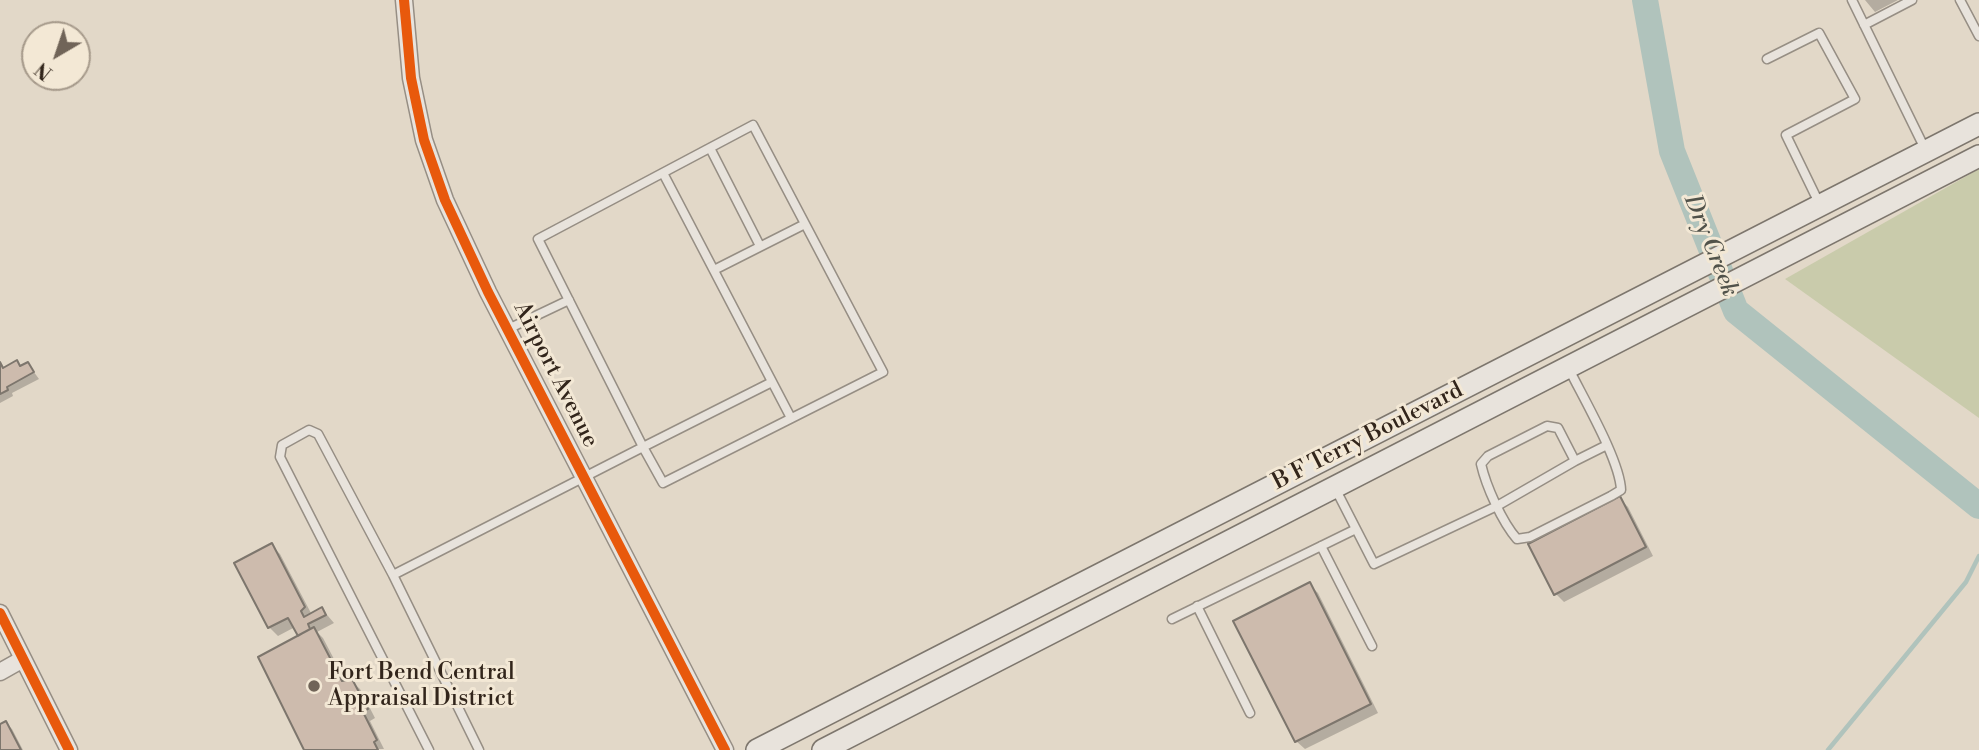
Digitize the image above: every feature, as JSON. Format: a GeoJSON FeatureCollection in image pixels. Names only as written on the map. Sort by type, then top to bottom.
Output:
{"type":"FeatureCollection","features":[{"type":"Feature","properties":{"kind":"main road","name":"B F Terry Boulevard"},"geometry":{"type":"LineString","coordinates":[[757,750],[1979,124]]}},
{"type":"Feature","properties":{"kind":"main road","name":"B F Terry Boulevard"},"geometry":{"type":"LineString","coordinates":[[824,750],[1979,156]]}},
{"type":"Feature","properties":{"kind":"street","name":"Airport Avenue"},"geometry":{"type":"LineString","coordinates":[[404,0],[411,78],[424,140],[444,200],[725,750]]}},
{"type":"Feature","properties":{"kind":"street"},"geometry":{"type":"LineString","coordinates":[[0,613],[69,750]]}},
{"type":"Feature","properties":{"kind":"street"},"geometry":{"type":"LineString","coordinates":[[0,672],[23,659]]}},
{"type":"Feature","properties":{"kind":"lane"},"geometry":{"type":"LineString","coordinates":[[1852,0],[1926,151]]}},
{"type":"Feature","properties":{"kind":"lane"},"geometry":{"type":"LineString","coordinates":[[1864,25],[1912,0]]}},
{"type":"Feature","properties":{"kind":"lane"},"geometry":{"type":"LineString","coordinates":[[1960,0],[1979,36]]}},
{"type":"Feature","properties":{"kind":"lane"},"geometry":{"type":"LineString","coordinates":[[1767,59],[1819,33],[1854,99],[1786,135],[1820,205]]}},
{"type":"Feature","properties":{"kind":"lane"},"geometry":{"type":"LineString","coordinates":[[753,125],[883,372],[663,483],[538,239],[663,173],[753,125]]}},
{"type":"Feature","properties":{"kind":"lane"},"geometry":{"type":"LineString","coordinates":[[710,148],[760,246]]}},
{"type":"Feature","properties":{"kind":"lane"},"geometry":{"type":"LineString","coordinates":[[663,173],[791,418]]}},
{"type":"Feature","properties":{"kind":"lane"},"geometry":{"type":"LineString","coordinates":[[713,270],[805,224]]}},
{"type":"Feature","properties":{"kind":"lane"},"geometry":{"type":"LineString","coordinates":[[508,329],[569,300]]}},
{"type":"Feature","properties":{"kind":"lane"},"geometry":{"type":"LineString","coordinates":[[1568,368],[1606,445],[1621,480],[1621,489],[1530,537],[1517,539],[1508,529],[1484,479],[1481,464],[1488,456],[1547,426],[1558,428],[1575,461]]}},
{"type":"Feature","properties":{"kind":"lane"},"geometry":{"type":"LineString","coordinates":[[393,575],[772,382]]}},
{"type":"Feature","properties":{"kind":"lane"},"geometry":{"type":"LineString","coordinates":[[429,750],[280,457],[282,445],[309,430],[318,434],[393,575],[479,750]]}},
{"type":"Feature","properties":{"kind":"lane"},"geometry":{"type":"LineString","coordinates":[[1335,487],[1374,564],[1497,506],[1606,445]]}},
{"type":"Feature","properties":{"kind":"lane"},"geometry":{"type":"LineString","coordinates":[[1172,619],[1356,529]]}},
{"type":"Feature","properties":{"kind":"lane"},"geometry":{"type":"LineString","coordinates":[[1321,546],[1372,646]]}},
{"type":"Feature","properties":{"kind":"lane"},"geometry":{"type":"LineString","coordinates":[[1198,606],[1250,713]]}},
{"type":"Feature","properties":{"kind":"green space"},"geometry":{"type":"Polygon","coordinates":[[[1979,169],[1979,418],[1785,279],[1979,169]]]}},
{"type":"Feature","properties":{"kind":"building"},"geometry":{"type":"Polygon","coordinates":[[[17,360],[20,366],[28,362],[34,372],[0,394],[0,362],[3,368],[17,360]]]}},
{"type":"Feature","properties":{"kind":"building"},"geometry":{"type":"Polygon","coordinates":[[[1620,496],[1646,547],[1554,595],[1528,544],[1620,496]]]}},
{"type":"Feature","properties":{"kind":"building"},"geometry":{"type":"Polygon","coordinates":[[[272,543],[305,607],[301,611],[304,617],[322,607],[326,615],[308,624],[310,629],[298,636],[288,618],[268,628],[234,563],[272,543]]]}},
{"type":"Feature","properties":{"kind":"building"},"geometry":{"type":"Polygon","coordinates":[[[1310,582],[1371,704],[1295,742],[1233,621],[1310,582]]]}},
{"type":"Feature","properties":{"kind":"building","name":"Fort Bend Central Appraisal District"},"geometry":{"type":"Polygon","coordinates":[[[314,627],[342,681],[352,679],[368,709],[363,712],[377,740],[374,742],[378,750],[304,750],[258,657],[314,627]]]}},
{"type":"Feature","properties":{"kind":"building"},"geometry":{"type":"Polygon","coordinates":[[[6,721],[21,750],[0,750],[0,724],[6,721]]]}},
{"type":"Feature","properties":{"kind":"waterway","name":"Dry Creek"},"geometry":{"type":"LineString","coordinates":[[1645,0],[1672,151],[1736,311],[1979,506]]}},
{"type":"Feature","properties":{"kind":"waterway"},"geometry":{"type":"LineString","coordinates":[[1828,750],[1966,582],[1979,556]]}},
{"type":"Feature","properties":{"kind":"cycle path"},"geometry":{"type":"LineString","coordinates":[[404,0],[411,78],[424,140],[445,200],[488,292],[725,750]]}},
{"type":"Feature","properties":{"kind":"cycle path"},"geometry":{"type":"LineString","coordinates":[[0,613],[69,750]]}},
{"type":"Feature","properties":{"kind":"place","name":"Fort Bend Central Appraisal District"},"geometry":{"type":"Point","coordinates":[314,686]}}]}
